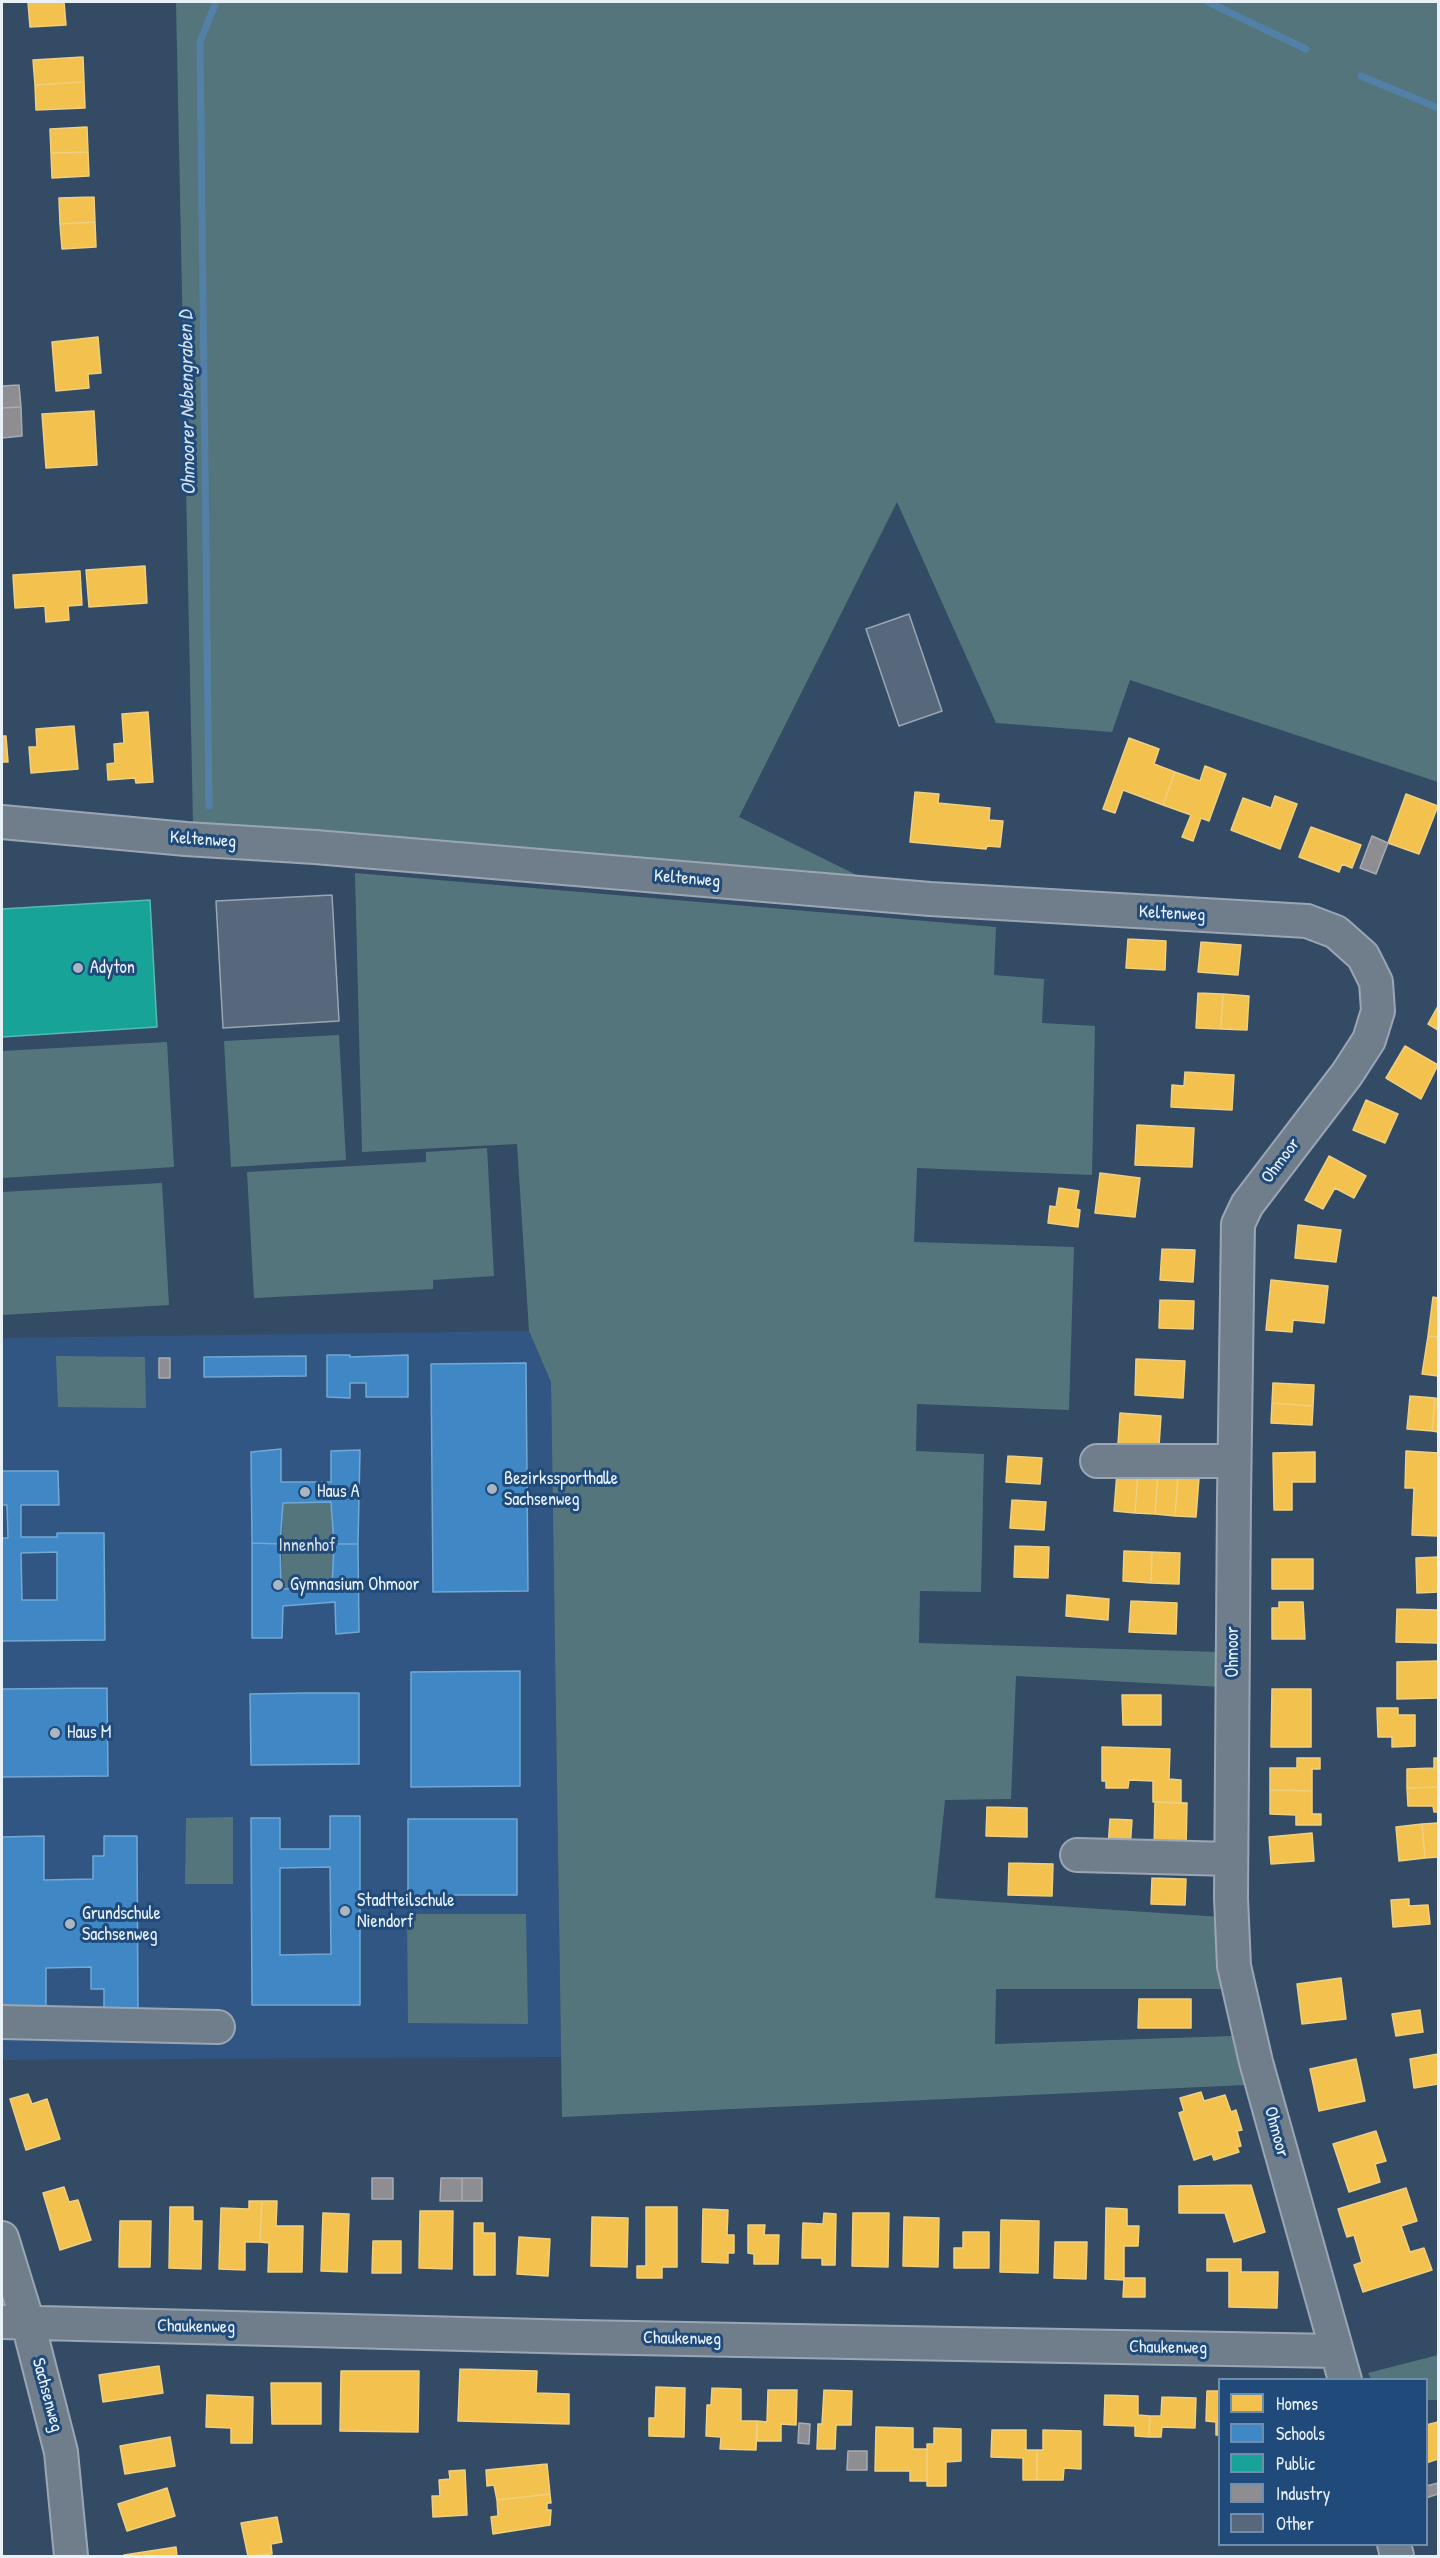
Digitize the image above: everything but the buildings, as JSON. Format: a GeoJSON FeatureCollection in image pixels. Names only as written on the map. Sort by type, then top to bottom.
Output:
{"type":"FeatureCollection","features":[{"type":"Feature","properties":{"kind":"street","name":"Keltenweg"},"geometry":{"type":"LineString","coordinates":[[2,822],[930,899],[1307,921],[1336,932],[1363,956]]}},
{"type":"Feature","properties":{"kind":"street","name":"Ohmoor"},"geometry":{"type":"LineString","coordinates":[[1341,2365],[1256,2062],[1234,1966],[1231,1859],[1234,1461],[1238,1224],[1247,1205],[1347,1074],[1369,1040],[1378,1011],[1377,982],[1363,956]]}},
{"type":"Feature","properties":{"kind":"street"},"geometry":{"type":"LineString","coordinates":[[1096,1461],[1234,1461]]}},
{"type":"Feature","properties":{"kind":"street"},"geometry":{"type":"LineString","coordinates":[[1077,1855],[1231,1859]]}},
{"type":"Feature","properties":{"kind":"street"},"geometry":{"type":"LineString","coordinates":[[2,2022],[218,2027]]}},
{"type":"Feature","properties":{"kind":"street","name":"Sachsenweg"},"geometry":{"type":"LineString","coordinates":[[2,2238],[15,2323],[61,2452],[71,2556]]}},
{"type":"Feature","properties":{"kind":"street","name":"Chaukenweg"},"geometry":{"type":"LineString","coordinates":[[15,2323],[1341,2365]]}},
{"type":"Feature","properties":{"kind":"shaded area","name":"Gymnasium Ohmoor"},"geometry":{"type":"Polygon","coordinates":[[[529,1331],[551,1382],[561,2057],[2,2060],[2,1338],[529,1331]]]}},
{"type":"Feature","properties":{"kind":"green space"},"geometry":{"type":"Polygon","coordinates":[[[176,2],[1438,2],[1438,782],[1130,680],[1112,732],[996,723],[897,502],[739,817],[879,886],[193,824],[176,2]]]}},
{"type":"Feature","properties":{"kind":"green space"},"geometry":{"type":"Polygon","coordinates":[[[355,873],[996,927],[994,975],[1044,979],[1042,1023],[1095,1026],[1092,1175],[917,1168],[914,1242],[1074,1247],[1069,1410],[917,1404],[916,1451],[984,1454],[981,1592],[920,1591],[919,1643],[1220,1652],[1222,1687],[1016,1676],[1011,1799],[945,1800],[935,1898],[1221,1917],[1227,1989],[996,1989],[995,2044],[1232,2036],[1244,2085],[562,2117],[551,1382],[529,1331],[517,1144],[362,1152],[355,873]]]}},
{"type":"Feature","properties":{"kind":"green space"},"geometry":{"type":"Polygon","coordinates":[[[339,1035],[346,1160],[231,1167],[224,1041],[339,1035]]]}},
{"type":"Feature","properties":{"kind":"green space"},"geometry":{"type":"Polygon","coordinates":[[[167,1042],[174,1167],[2,1178],[2,1051],[167,1042]]]}},
{"type":"Feature","properties":{"kind":"green space"},"geometry":{"type":"Polygon","coordinates":[[[487,1148],[494,1276],[433,1280],[433,1289],[254,1298],[247,1172],[426,1162],[426,1152],[487,1148]]]}},
{"type":"Feature","properties":{"kind":"green space"},"geometry":{"type":"Polygon","coordinates":[[[162,1183],[169,1305],[2,1315],[2,1192],[162,1183]]]}},
{"type":"Feature","properties":{"kind":"green space"},"geometry":{"type":"Polygon","coordinates":[[[56,1356],[145,1357],[146,1408],[58,1407],[56,1356]]]}},
{"type":"Feature","properties":{"kind":"green space","name":"Innenhof"},"geometry":{"type":"Polygon","coordinates":[[[331,1502],[334,1544],[332,1588],[281,1589],[283,1503],[331,1502]]]}},
{"type":"Feature","properties":{"kind":"green space"},"geometry":{"type":"Polygon","coordinates":[[[233,1817],[233,1884],[185,1884],[186,1818],[233,1817]]]}},
{"type":"Feature","properties":{"kind":"green space"},"geometry":{"type":"Polygon","coordinates":[[[407,1914],[526,1914],[528,2024],[408,2023],[407,1914]]]}},
{"type":"Feature","properties":{"kind":"green space"},"geometry":{"type":"Polygon","coordinates":[[[1438,2355],[1438,2400],[1428,2400],[1428,2378],[1370,2378],[1368,2373],[1438,2355]]]}},
{"type":"Feature","properties":{"kind":"waterway","name":"Ohmoorer Nebengraben D"},"geometry":{"type":"LineString","coordinates":[[209,806],[200,42],[216,2]]}},
{"type":"Feature","properties":{"kind":"waterway"},"geometry":{"type":"LineString","coordinates":[[1208,2],[1306,49]]}},
{"type":"Feature","properties":{"kind":"waterway"},"geometry":{"type":"LineString","coordinates":[[1361,76],[1438,108]]}},
{"type":"Feature","properties":{"kind":"place","name":"Adyton"},"geometry":{"type":"Point","coordinates":[78,968]}},
{"type":"Feature","properties":{"kind":"place","name":"Bezirkssporthalle Sachsenweg"},"geometry":{"type":"Point","coordinates":[492,1489]}},
{"type":"Feature","properties":{"kind":"place","name":"Haus A"},"geometry":{"type":"Point","coordinates":[305,1492]}},
{"type":"Feature","properties":{"kind":"place","name":"Gymnasium Ohmoor"},"geometry":{"type":"Point","coordinates":[278,1585]}},
{"type":"Feature","properties":{"kind":"place","name":"Haus M"},"geometry":{"type":"Point","coordinates":[55,1733]}},
{"type":"Feature","properties":{"kind":"place","name":"Stadtteilschule Niendorf"},"geometry":{"type":"Point","coordinates":[345,1911]}},
{"type":"Feature","properties":{"kind":"place","name":"Grundschule Sachsenweg"},"geometry":{"type":"Point","coordinates":[70,1924]}}]}
